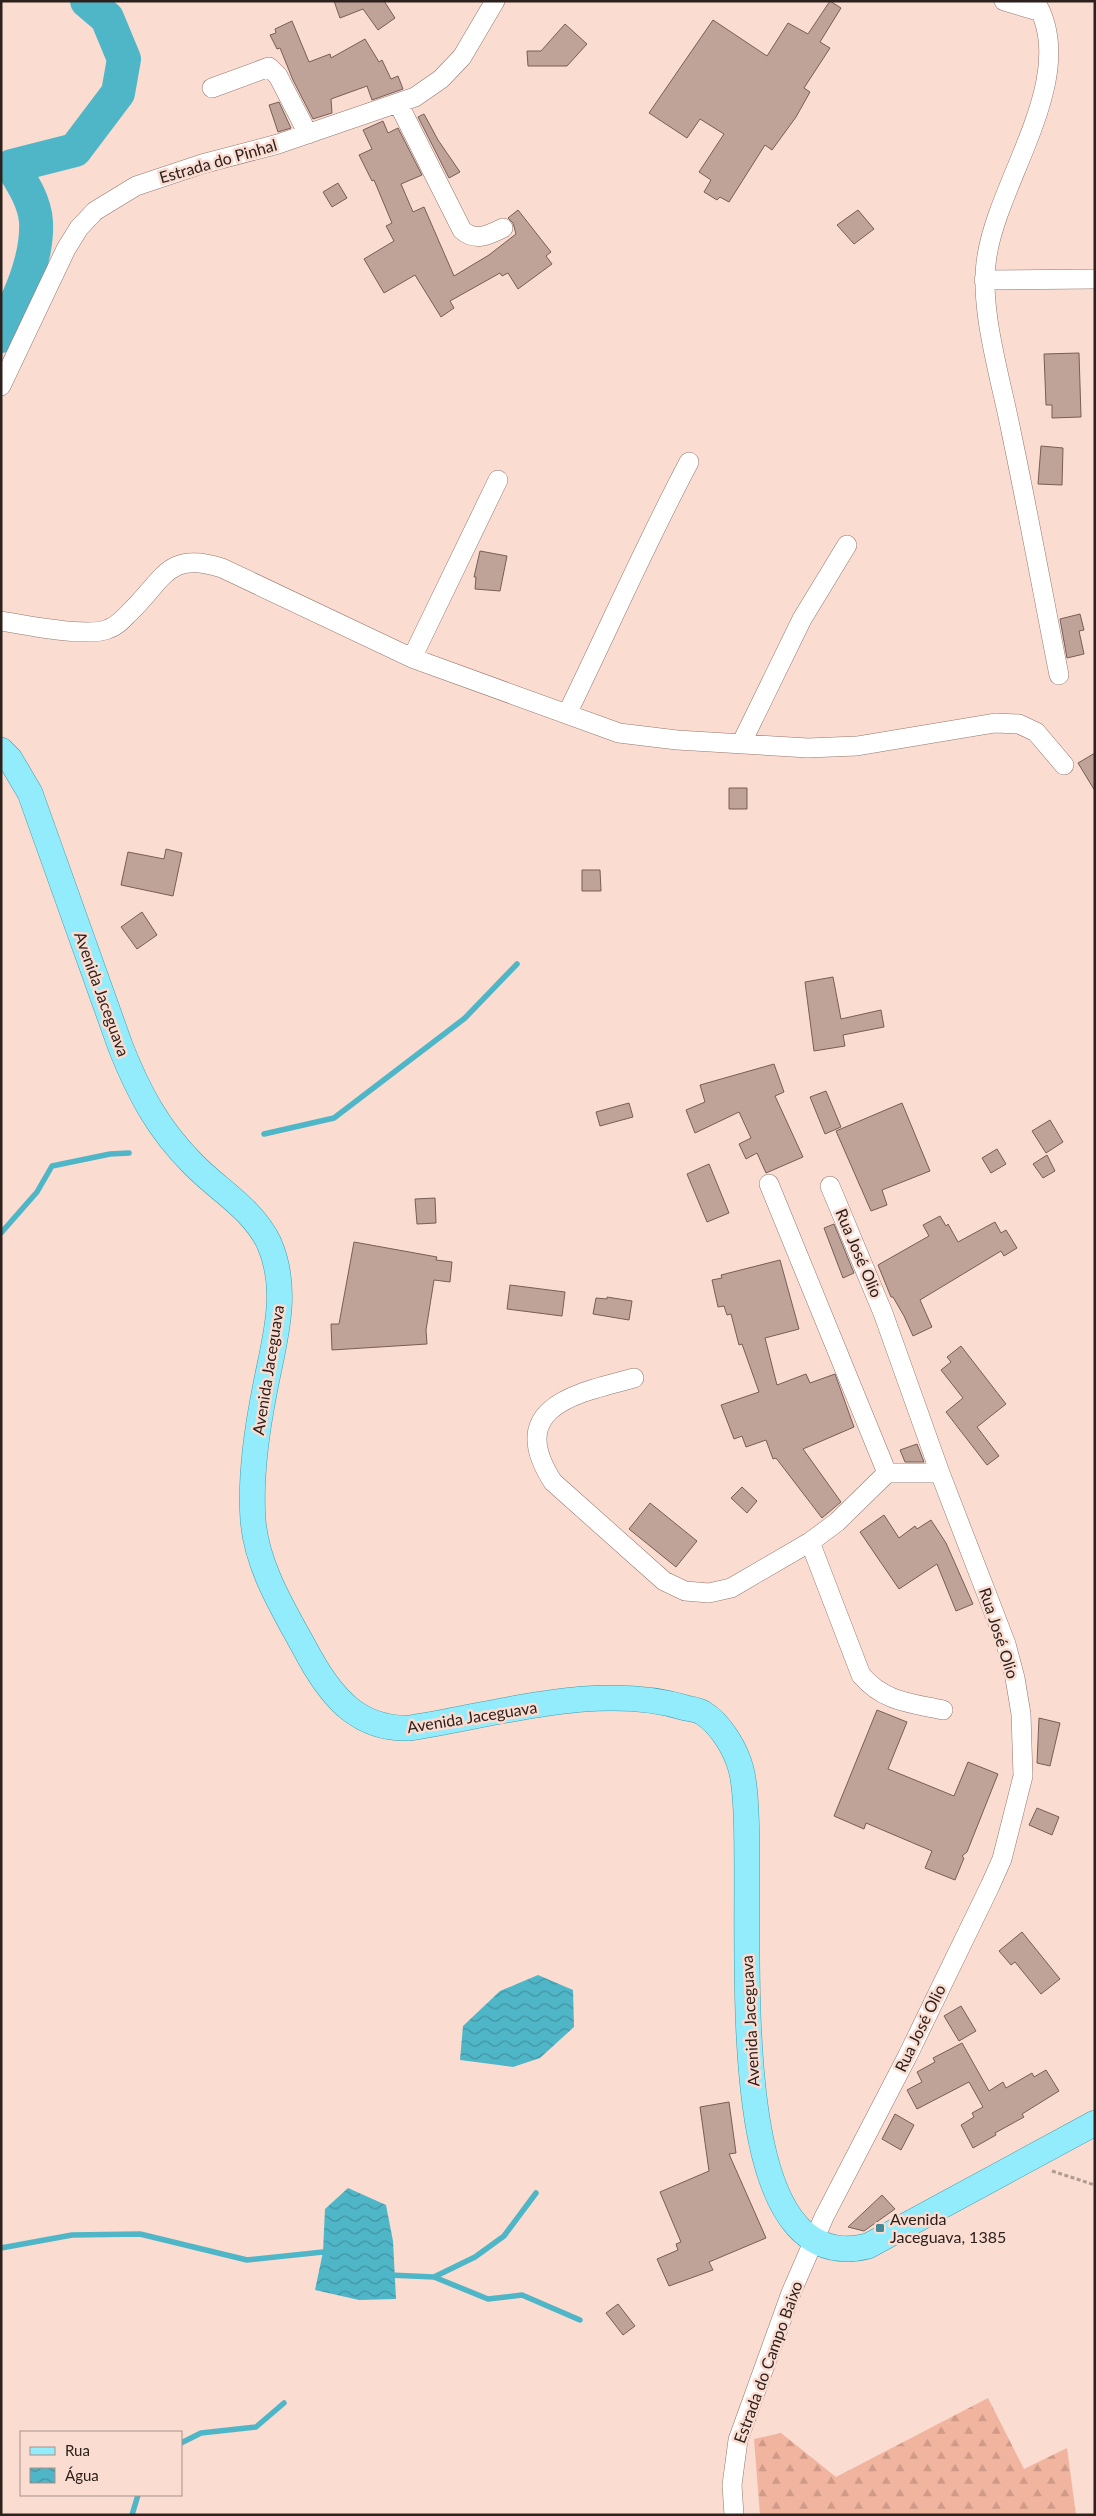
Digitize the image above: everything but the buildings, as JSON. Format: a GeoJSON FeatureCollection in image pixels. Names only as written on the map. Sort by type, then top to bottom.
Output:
{"type":"FeatureCollection","features":[{"type":"Feature","properties":{"kind":"main road","name":"Avenida Jaceguava"},"geometry":{"type":"LineString","coordinates":[[1,750],[10,759],[30,793],[121,1048],[135,1083],[152,1115],[194,1166],[234,1198],[255,1222],[268,1242],[276,1265],[280,1295],[279,1322],[254,1457],[253,1521],[261,1558],[272,1588],[314,1665],[328,1685],[345,1705],[358,1716],[376,1725],[390,1729],[423,1726],[552,1704],[596,1699],[637,1699],[672,1703],[703,1713],[729,1740],[741,1769],[746,1801],[746,1977],[752,2087],[764,2149],[774,2187],[790,2218],[813,2241]]}},
{"type":"Feature","properties":{"kind":"main road"},"geometry":{"type":"LineString","coordinates":[[813,2241],[850,2250],[868,2246],[1095,2122]]}},
{"type":"Feature","properties":{"kind":"street","name":"Estrada do Pinhal"},"geometry":{"type":"LineString","coordinates":[[1,386],[66,249],[79,228],[95,211],[136,186],[163,176],[308,134],[416,97],[441,79],[462,57],[496,1]]}},
{"type":"Feature","properties":{"kind":"street"},"geometry":{"type":"LineString","coordinates":[[1004,1],[1038,7],[1050,52],[1046,88],[996,216],[987,255],[984,280],[994,344],[1060,675]]}},
{"type":"Feature","properties":{"kind":"street"},"geometry":{"type":"LineString","coordinates":[[212,88],[269,67],[278,76],[308,134]]}},
{"type":"Feature","properties":{"kind":"street"},"geometry":{"type":"LineString","coordinates":[[398,103],[462,230],[468,236],[485,236],[503,228]]}},
{"type":"Feature","properties":{"kind":"street"},"geometry":{"type":"LineString","coordinates":[[984,280],[1095,279]]}},
{"type":"Feature","properties":{"kind":"street"},"geometry":{"type":"LineString","coordinates":[[567,714],[621,603],[649,537],[689,462]]}},
{"type":"Feature","properties":{"kind":"street"},"geometry":{"type":"LineString","coordinates":[[412,658],[498,480]]}},
{"type":"Feature","properties":{"kind":"street"},"geometry":{"type":"LineString","coordinates":[[742,742],[802,619],[848,545]]}},
{"type":"Feature","properties":{"kind":"street"},"geometry":{"type":"LineString","coordinates":[[1,621],[63,630],[94,632],[106,630],[116,625],[139,604],[171,568],[185,562],[202,562],[222,568],[412,658],[619,733],[676,740],[742,742],[808,748],[857,746],[995,723],[1019,724],[1036,732],[1064,765]]}},
{"type":"Feature","properties":{"kind":"street"},"geometry":{"type":"LineString","coordinates":[[768,1184],[887,1473]]}},
{"type":"Feature","properties":{"kind":"street","name":"Rua José Olio"},"geometry":{"type":"LineString","coordinates":[[813,2241],[854,2156],[908,2055],[990,1886],[1002,1859],[1023,1776],[1021,1714],[1006,1644],[940,1473],[862,1257],[830,1186]]}},
{"type":"Feature","properties":{"kind":"street"},"geometry":{"type":"LineString","coordinates":[[634,1378],[564,1399],[549,1411],[539,1427],[538,1447],[543,1466],[553,1482],[664,1581],[685,1591],[708,1593],[732,1588],[810,1542],[837,1522],[887,1473],[940,1473]]}},
{"type":"Feature","properties":{"kind":"street"},"geometry":{"type":"LineString","coordinates":[[810,1542],[861,1675],[871,1688],[885,1696],[943,1710]]}},
{"type":"Feature","properties":{"kind":"street","name":"Estrada do Campo Baixo"},"geometry":{"type":"LineString","coordinates":[[734,2515],[732,2485],[738,2440],[791,2293],[813,2241]]}},
{"type":"Feature","properties":{"kind":"path"},"geometry":{"type":"LineString","coordinates":[[1023,2161],[1095,2185]]}},
{"type":"Feature","properties":{"kind":"green space"},"geometry":{"type":"Polygon","coordinates":[[[988,2398],[1024,2469],[1067,2448],[1076,2515],[760,2515],[754,2439],[781,2433],[836,2477],[988,2398]]]}},
{"type":"Feature","properties":{"kind":"water"},"geometry":{"type":"Polygon","coordinates":[[[538,1975],[573,1990],[574,2027],[540,2058],[513,2067],[460,2060],[463,2026],[500,1991],[538,1975]]]}},
{"type":"Feature","properties":{"kind":"water"},"geometry":{"type":"Polygon","coordinates":[[[348,2188],[386,2205],[393,2241],[396,2299],[359,2300],[315,2290],[323,2252],[325,2209],[348,2188]]]}},
{"type":"Feature","properties":{"kind":"waterway"},"geometry":{"type":"LineString","coordinates":[[1,336],[25,281],[36,237],[33,207],[12,166],[75,150],[118,93],[124,59],[107,18],[87,1]]}},
{"type":"Feature","properties":{"kind":"waterway"},"geometry":{"type":"LineString","coordinates":[[264,1134],[334,1118],[465,1018],[517,964]]}},
{"type":"Feature","properties":{"kind":"waterway"},"geometry":{"type":"LineString","coordinates":[[1,1233],[37,1192],[52,1166],[110,1154],[129,1153]]}},
{"type":"Feature","properties":{"kind":"waterway"},"geometry":{"type":"LineString","coordinates":[[389,2275],[434,2277],[475,2257],[504,2236],[536,2193]]}},
{"type":"Feature","properties":{"kind":"waterway"},"geometry":{"type":"LineString","coordinates":[[1,2248],[72,2235],[140,2234],[247,2260],[323,2252],[329,2254]]}},
{"type":"Feature","properties":{"kind":"waterway"},"geometry":{"type":"LineString","coordinates":[[434,2277],[488,2299],[522,2295],[580,2320]]}},
{"type":"Feature","properties":{"kind":"waterway"},"geometry":{"type":"LineString","coordinates":[[182,2442],[201,2433],[256,2427],[284,2403]]}},
{"type":"Feature","properties":{"kind":"waterway"},"geometry":{"type":"LineString","coordinates":[[132,2515],[138,2496]]}},
{"type":"Feature","properties":{"kind":"place","name":"Avenida Jaceguava, 1385"},"geometry":{"type":"Point","coordinates":[880,2228]}}]}
